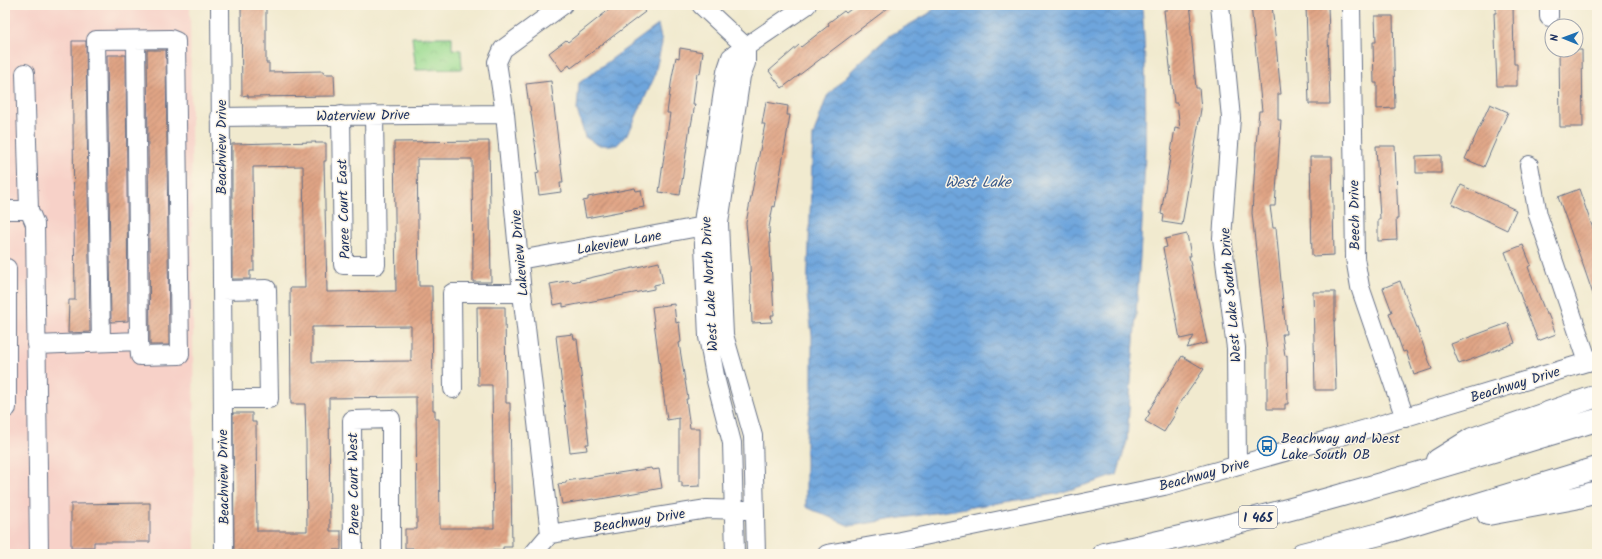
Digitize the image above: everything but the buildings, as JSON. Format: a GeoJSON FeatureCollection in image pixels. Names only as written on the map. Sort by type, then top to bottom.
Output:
{"type":"FeatureCollection","features":[{"type":"Feature","properties":{"kind":"highway"},"geometry":{"type":"LineString","coordinates":[[1411,476],[1472,439],[1597,396]]}},
{"type":"Feature","properties":{"kind":"highway","name":"I 465"},"geometry":{"type":"LineString","coordinates":[[1104,554],[1222,527],[1411,476],[1597,420]]}},
{"type":"Feature","properties":{"kind":"highway"},"geometry":{"type":"LineString","coordinates":[[1302,554],[1380,534],[1597,468]]}},
{"type":"Feature","properties":{"kind":"highway"},"geometry":{"type":"LineString","coordinates":[[1380,534],[1575,498],[1597,492]]}},
{"type":"Feature","properties":{"kind":"street","name":"Beachview Drive"},"geometry":{"type":"LineString","coordinates":[[220,5],[224,554]]}},
{"type":"Feature","properties":{"kind":"street","name":"Lakeview Drive"},"geometry":{"type":"LineString","coordinates":[[550,534],[522,293],[505,114],[497,64],[500,53],[563,5]]}},
{"type":"Feature","properties":{"kind":"street"},"geometry":{"type":"LineString","coordinates":[[701,5],[746,47],[766,35],[807,5]]}},
{"type":"Feature","properties":{"kind":"street","name":"West Lake South Drive"},"geometry":{"type":"LineString","coordinates":[[1220,5],[1231,118],[1222,238],[1236,348],[1237,466]]}},
{"type":"Feature","properties":{"kind":"street","name":"Beech Drive"},"geometry":{"type":"LineString","coordinates":[[1351,5],[1355,258],[1365,279],[1405,418]]}},
{"type":"Feature","properties":{"kind":"street"},"geometry":{"type":"LineString","coordinates":[[101,342],[96,40],[171,39],[176,41],[180,355],[140,356],[136,40]]}},
{"type":"Feature","properties":{"kind":"street","name":"West Lake North Drive"},"geometry":{"type":"LineString","coordinates":[[735,554],[731,439],[716,381],[708,337],[711,225],[741,76],[746,63],[746,47]]}},
{"type":"Feature","properties":{"kind":"street"},"geometry":{"type":"LineString","coordinates":[[26,73],[29,210],[35,224],[39,554]]}},
{"type":"Feature","properties":{"kind":"street","name":"Waterview Drive"},"geometry":{"type":"LineString","coordinates":[[220,117],[505,114]]}},
{"type":"Feature","properties":{"kind":"street","name":"Paree Court East"},"geometry":{"type":"LineString","coordinates":[[341,115],[343,265],[376,265],[374,115]]}},
{"type":"Feature","properties":{"kind":"street"},"geometry":{"type":"LineString","coordinates":[[1529,165],[1538,215],[1592,361]]}},
{"type":"Feature","properties":{"kind":"street"},"geometry":{"type":"LineString","coordinates":[[5,210],[29,210]]}},
{"type":"Feature","properties":{"kind":"street","name":"West Lake North Drive"},"geometry":{"type":"LineString","coordinates":[[711,225],[724,336],[752,428],[755,466],[756,554]]}},
{"type":"Feature","properties":{"kind":"street","name":"Lakeview Lane"},"geometry":{"type":"LineString","coordinates":[[519,260],[711,225]]}},
{"type":"Feature","properties":{"kind":"street"},"geometry":{"type":"LineString","coordinates":[[5,408],[7,408],[6,268],[35,268]]}},
{"type":"Feature","properties":{"kind":"street"},"geometry":{"type":"LineString","coordinates":[[222,290],[267,289],[269,399],[223,399]]}},
{"type":"Feature","properties":{"kind":"street"},"geometry":{"type":"LineString","coordinates":[[454,389],[452,293],[522,293]]}},
{"type":"Feature","properties":{"kind":"street"},"geometry":{"type":"LineString","coordinates":[[6,336],[36,340],[101,342],[139,341]]}},
{"type":"Feature","properties":{"kind":"street","name":"Beachway Drive"},"geometry":{"type":"LineString","coordinates":[[827,554],[900,541],[1156,488],[1405,418],[1592,361]]}},
{"type":"Feature","properties":{"kind":"street","name":"Paree Court West"},"geometry":{"type":"LineString","coordinates":[[355,554],[352,420],[391,419],[391,554]]}},
{"type":"Feature","properties":{"kind":"street","name":"Beachway Drive"},"geometry":{"type":"LineString","coordinates":[[550,534],[707,509],[755,510]]}},
{"type":"Feature","properties":{"kind":"street"},"geometry":{"type":"LineString","coordinates":[[533,554],[550,534]]}},
{"type":"Feature","properties":{"kind":"shaded area"},"geometry":{"type":"Polygon","coordinates":[[[5,5],[190,5],[195,554],[5,554],[5,5]]]}},
{"type":"Feature","properties":{"kind":"green space"},"geometry":{"type":"Polygon","coordinates":[[[412,37],[452,37],[452,49],[461,50],[462,69],[416,70],[412,37]]]}},
{"type":"Feature","properties":{"kind":"water","name":"West Lake"},"geometry":{"type":"Polygon","coordinates":[[[938,5],[1142,5],[1146,114],[1139,278],[1127,441],[1117,475],[1056,494],[850,526],[806,507],[806,436],[812,391],[812,335],[807,295],[813,136],[827,96],[859,63],[889,36],[928,14],[938,5]]]}},
{"type":"Feature","properties":{"kind":"water"},"geometry":{"type":"Polygon","coordinates":[[[658,25],[662,43],[654,78],[629,132],[617,145],[598,145],[585,137],[577,110],[579,83],[658,25]]]}},
{"type":"Feature","properties":{"kind":"place","name":"Beachway and West Lake South OB"},"geometry":{"type":"Point","coordinates":[1267,446]}}]}
